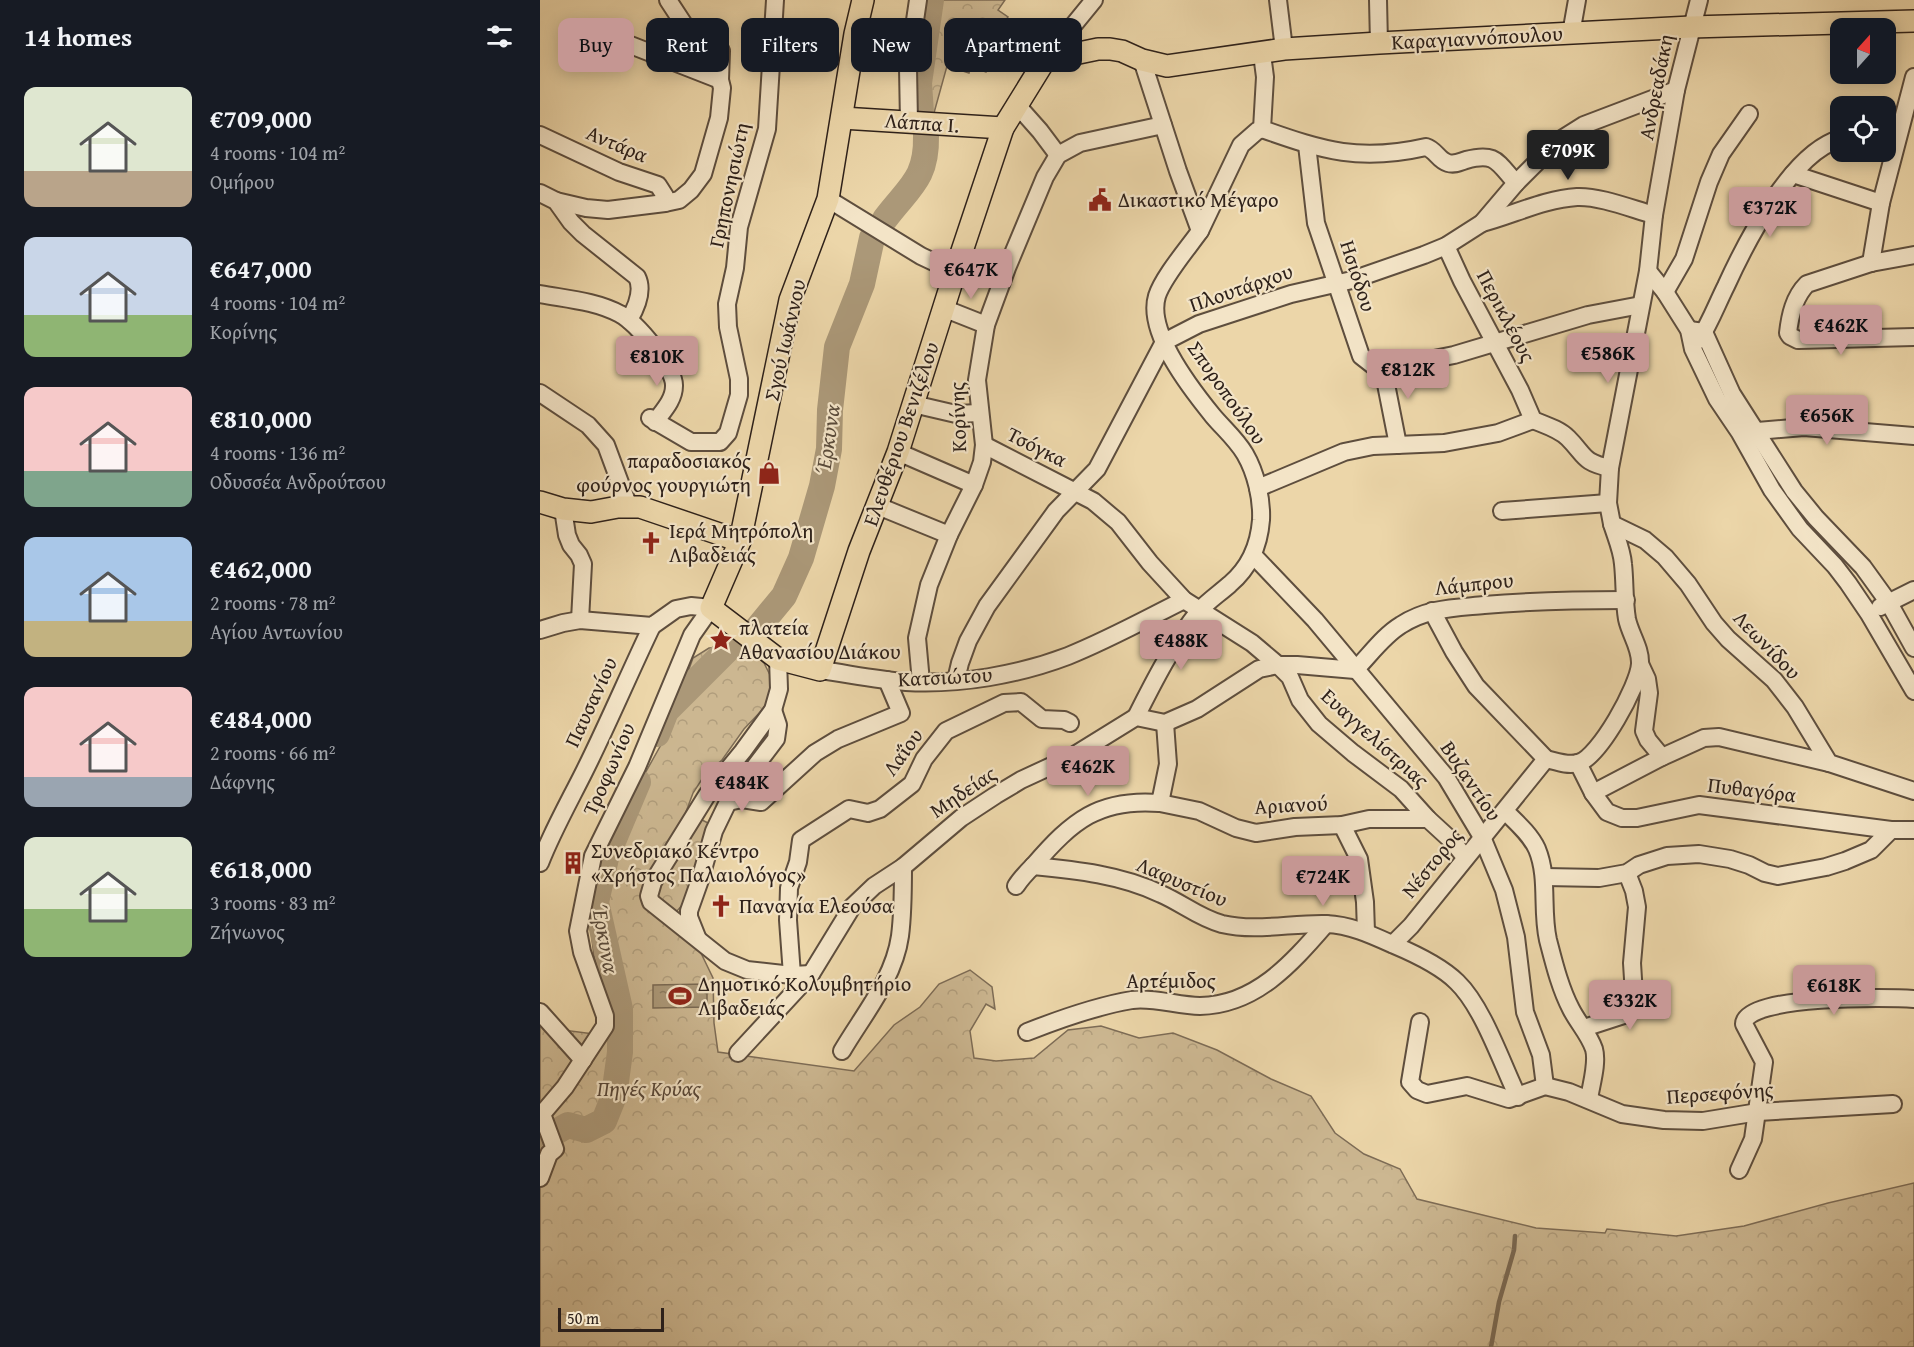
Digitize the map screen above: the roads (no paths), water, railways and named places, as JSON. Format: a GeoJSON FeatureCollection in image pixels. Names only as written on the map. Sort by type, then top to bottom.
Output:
{"type":"FeatureCollection","features":[{"type":"Feature","properties":{"kind":"main road","name":"Σγού Ιωάννου"},"geometry":{"type":"LineString","coordinates":[[711,608],[740,541],[790,300],[828,199],[855,34],[863,0]]}},
{"type":"Feature","properties":{"kind":"main road","name":"Καραγιαννόπουλου"},"geometry":{"type":"LineString","coordinates":[[1082,52],[1110,49],[1167,66],[1284,49],[1379,43],[1691,27],[1914,21]]}},
{"type":"Feature","properties":{"kind":"main road","name":"Ελευθέριου Βενιζέλου"},"geometry":{"type":"LineString","coordinates":[[820,670],[859,551],[898,452],[954,272],[1003,128],[1037,72]]}},
{"type":"Feature","properties":{"kind":"main road","name":"Λάππα Ι."},"geometry":{"type":"LineString","coordinates":[[842,118],[1003,128]]}},
{"type":"Feature","properties":{"kind":"main road"},"geometry":{"type":"LineString","coordinates":[[540,502],[591,512],[640,507],[740,541]]}},
{"type":"Feature","properties":{"kind":"main road","name":"Κατσιώτου"},"geometry":{"type":"LineString","coordinates":[[711,608],[778,659],[820,670]]}},
{"type":"Feature","properties":{"kind":"street"},"geometry":{"type":"LineString","coordinates":[[540,193],[556,201],[608,210],[679,200],[692,190],[703,174],[719,117],[722,88],[720,46],[685,26],[668,0]]}},
{"type":"Feature","properties":{"kind":"street","name":"Γρηπονησιώτη"},"geometry":{"type":"LineString","coordinates":[[629,320],[657,350],[674,380],[673,396],[653,420],[691,442],[720,442],[728,434],[739,395],[739,379],[728,327],[727,304],[735,268],[739,227],[767,129],[775,0]]}},
{"type":"Feature","properties":{"kind":"street"},"geometry":{"type":"LineString","coordinates":[[909,122],[908,68],[918,0]]}},
{"type":"Feature","properties":{"kind":"street"},"geometry":{"type":"LineString","coordinates":[[1079,18],[1094,0]]}},
{"type":"Feature","properties":{"kind":"street"},"geometry":{"type":"LineString","coordinates":[[1278,0],[1284,49]]}},
{"type":"Feature","properties":{"kind":"street"},"geometry":{"type":"LineString","coordinates":[[1378,0],[1379,43]]}},
{"type":"Feature","properties":{"kind":"street"},"geometry":{"type":"LineString","coordinates":[[1571,34],[1577,0]]}},
{"type":"Feature","properties":{"kind":"street","name":"Ανδρεαδάκη"},"geometry":{"type":"LineString","coordinates":[[1608,503],[1610,468],[1648,271],[1654,215],[1676,90],[1699,0]]}},
{"type":"Feature","properties":{"kind":"street"},"geometry":{"type":"LineString","coordinates":[[634,46],[720,80]]}},
{"type":"Feature","properties":{"kind":"street"},"geometry":{"type":"LineString","coordinates":[[1262,54],[1265,77],[1262,129],[1307,145],[1349,154],[1380,155],[1426,147],[1432,149],[1442,160],[1455,164],[1482,156],[1489,157],[1495,160],[1516,183]]}},
{"type":"Feature","properties":{"kind":"street"},"geometry":{"type":"LineString","coordinates":[[1142,60],[1200,231]]}},
{"type":"Feature","properties":{"kind":"street"},"geometry":{"type":"LineString","coordinates":[[1896,120],[1914,77]]}},
{"type":"Feature","properties":{"kind":"street","name":"Πλουτάρχου"},"geometry":{"type":"LineString","coordinates":[[1164,342],[1199,324],[1291,294],[1352,280],[1446,246],[1482,223],[1516,183],[1557,142],[1584,125],[1676,90]]}},
{"type":"Feature","properties":{"kind":"street"},"geometry":{"type":"LineString","coordinates":[[1016,104],[1041,131],[1058,155],[1080,143],[1162,124]]}},
{"type":"Feature","properties":{"kind":"street"},"geometry":{"type":"LineString","coordinates":[[1665,292],[1684,259],[1709,182],[1721,154],[1749,114]]}},
{"type":"Feature","properties":{"kind":"street","name":"Σπυροπούλου"},"geometry":{"type":"LineString","coordinates":[[1136,717],[1168,658],[1200,609],[1245,570],[1253,555],[1261,520],[1258,488],[1246,456],[1233,436],[1205,405],[1177,365],[1164,342],[1154,312],[1157,295],[1164,281],[1200,231],[1241,145],[1262,129]]}},
{"type":"Feature","properties":{"kind":"street","name":"Αντάρα"},"geometry":{"type":"LineString","coordinates":[[540,135],[619,172],[658,185],[665,196],[665,203]]}},
{"type":"Feature","properties":{"kind":"street"},"geometry":{"type":"LineString","coordinates":[[1830,142],[1793,174],[1761,219],[1696,331],[1693,349],[1717,399],[1748,432],[1816,518],[1863,567],[1889,603],[1914,648]]}},
{"type":"Feature","properties":{"kind":"street","name":"Ησιόδου"},"geometry":{"type":"LineString","coordinates":[[1307,145],[1316,223],[1361,356],[1379,370]]}},
{"type":"Feature","properties":{"kind":"street","name":"Κορίνης"},"geometry":{"type":"LineString","coordinates":[[921,682],[917,638],[929,585],[982,462],[984,445],[977,380],[986,325],[1045,177],[1058,155]]}},
{"type":"Feature","properties":{"kind":"street"},"geometry":{"type":"LineString","coordinates":[[1870,263],[1887,162]]}},
{"type":"Feature","properties":{"kind":"street"},"geometry":{"type":"LineString","coordinates":[[1793,174],[1881,203]]}},
{"type":"Feature","properties":{"kind":"street"},"geometry":{"type":"LineString","coordinates":[[1482,223],[1555,201],[1579,197],[1608,202],[1654,215]]}},
{"type":"Feature","properties":{"kind":"street"},"geometry":{"type":"LineString","coordinates":[[828,199],[921,256],[954,272]]}},
{"type":"Feature","properties":{"kind":"street"},"geometry":{"type":"LineString","coordinates":[[540,294],[579,300],[604,307],[629,320],[638,297],[637,277],[583,234],[556,201]]}},
{"type":"Feature","properties":{"kind":"street","name":"Περικλέους"},"geometry":{"type":"LineString","coordinates":[[1446,246],[1533,420]]}},
{"type":"Feature","properties":{"kind":"street"},"geometry":{"type":"LineString","coordinates":[[1914,255],[1870,263],[1816,280],[1800,291],[1794,304],[1788,333],[1798,340],[1914,337]]}},
{"type":"Feature","properties":{"kind":"street"},"geometry":{"type":"LineString","coordinates":[[1648,271],[1696,331],[1732,394],[1772,490],[1793,519],[1835,566],[1869,614],[1914,691]]}},
{"type":"Feature","properties":{"kind":"street"},"geometry":{"type":"LineString","coordinates":[[1398,445],[1385,379],[1379,370],[1446,357],[1588,315],[1641,305]]}},
{"type":"Feature","properties":{"kind":"street"},"geometry":{"type":"LineString","coordinates":[[943,308],[986,325]]}},
{"type":"Feature","properties":{"kind":"street"},"geometry":{"type":"LineString","coordinates":[[956,680],[968,641],[987,606],[1056,511],[1073,490],[1097,469],[1164,342]]}},
{"type":"Feature","properties":{"kind":"street"},"geometry":{"type":"LineString","coordinates":[[540,393],[588,425],[606,445],[629,507]]}},
{"type":"Feature","properties":{"kind":"street"},"geometry":{"type":"LineString","coordinates":[[913,404],[956,414],[979,412]]}},
{"type":"Feature","properties":{"kind":"street"},"geometry":{"type":"LineString","coordinates":[[1258,488],[1344,452],[1373,446],[1444,443],[1498,433],[1533,420],[1567,437],[1589,462],[1610,468]]}},
{"type":"Feature","properties":{"kind":"street"},"geometry":{"type":"LineString","coordinates":[[1748,432],[1804,427],[1914,436]]}},
{"type":"Feature","properties":{"kind":"street","name":"Τσόγκα"},"geometry":{"type":"LineString","coordinates":[[984,445],[1073,490]]}},
{"type":"Feature","properties":{"kind":"street"},"geometry":{"type":"LineString","coordinates":[[898,452],[974,485]]}},
{"type":"Feature","properties":{"kind":"street","name":"Ευαγγελίστριας"},"geometry":{"type":"LineString","coordinates":[[1073,490],[1093,501],[1118,522],[1150,564],[1184,600],[1252,643],[1278,665],[1290,677],[1300,700],[1319,723],[1353,753],[1401,789],[1465,857]]}},
{"type":"Feature","properties":{"kind":"street"},"geometry":{"type":"LineString","coordinates":[[1502,511],[1608,503],[1623,560],[1627,619],[1639,652],[1640,664],[1647,679],[1648,693],[1644,731],[1648,740],[1662,757]]}},
{"type":"Feature","properties":{"kind":"street"},"geometry":{"type":"LineString","coordinates":[[878,506],[949,535]]}},
{"type":"Feature","properties":{"kind":"street"},"geometry":{"type":"LineString","coordinates":[[563,508],[567,535],[583,564],[580,620]]}},
{"type":"Feature","properties":{"kind":"street","name":"Λεωνίδου"},"geometry":{"type":"LineString","coordinates":[[1612,524],[1645,540],[1665,557],[1728,639],[1781,689],[1795,707],[1829,762]]}},
{"type":"Feature","properties":{"kind":"street","name":"Βυζαντίου"},"geometry":{"type":"LineString","coordinates":[[1253,555],[1315,620],[1446,777],[1482,837],[1503,890],[1516,937],[1525,1012],[1541,1055],[1545,1086]]}},
{"type":"Feature","properties":{"kind":"street"},"geometry":{"type":"LineString","coordinates":[[1869,614],[1914,590]]}},
{"type":"Feature","properties":{"kind":"street","name":"Κατσιώτου"},"geometry":{"type":"LineString","coordinates":[[820,670],[887,680],[921,682],[1017,672],[1068,656],[1184,600]]}},
{"type":"Feature","properties":{"kind":"street","name":"Λάμπρου"},"geometry":{"type":"LineString","coordinates":[[1355,670],[1399,626],[1420,615],[1443,608],[1526,601],[1626,600]]}},
{"type":"Feature","properties":{"kind":"street"},"geometry":{"type":"LineString","coordinates":[[540,630],[580,620],[652,626],[676,609],[691,606],[711,608]]}},
{"type":"Feature","properties":{"kind":"street","name":"Τροφωνίου"},"geometry":{"type":"LineString","coordinates":[[540,1178],[549,1155],[555,1149],[542,1113],[566,1087],[605,1026],[605,1016],[582,952],[578,931],[593,856],[637,767],[692,635],[711,608]]}},
{"type":"Feature","properties":{"kind":"street"},"geometry":{"type":"LineString","coordinates":[[1432,611],[1476,686],[1546,759],[1562,763],[1578,763],[1590,756],[1611,728],[1635,681],[1640,664]]}},
{"type":"Feature","properties":{"kind":"street","name":"Παυσανίου"},"geometry":{"type":"LineString","coordinates":[[540,863],[562,812],[584,772],[652,626]]}},
{"type":"Feature","properties":{"kind":"street"},"geometry":{"type":"LineString","coordinates":[[778,659],[779,689],[773,710],[707,795],[653,882],[649,896],[651,902],[725,961],[747,969],[792,975],[810,974]]}},
{"type":"Feature","properties":{"kind":"street"},"geometry":{"type":"LineString","coordinates":[[1136,717],[1165,723],[1197,709],[1259,669],[1278,665],[1355,670]]}},
{"type":"Feature","properties":{"kind":"street"},"geometry":{"type":"LineString","coordinates":[[728,802],[741,800],[761,802],[815,753],[838,739],[901,713],[887,680]]}},
{"type":"Feature","properties":{"kind":"street","name":"Λαΐου"},"geometry":{"type":"LineString","coordinates":[[792,975],[788,920],[789,888],[798,862],[801,840],[849,809],[868,813],[880,809],[912,784],[924,759],[946,732],[1004,703],[1021,702],[1042,719],[1064,720],[1070,723]]}},
{"type":"Feature","properties":{"kind":"street"},"geometry":{"type":"LineString","coordinates":[[697,938],[689,911],[714,831],[728,802],[776,739],[778,725],[773,710]]}},
{"type":"Feature","properties":{"kind":"street","name":"Μηδείας"},"geometry":{"type":"LineString","coordinates":[[738,1053],[810,974],[852,907],[874,886],[903,867],[961,819],[996,795],[1073,756],[1136,717]]}},
{"type":"Feature","properties":{"kind":"street"},"geometry":{"type":"LineString","coordinates":[[1160,803],[1168,764],[1165,723]]}},
{"type":"Feature","properties":{"kind":"street"},"geometry":{"type":"LineString","coordinates":[[1593,793],[1704,738],[1719,737],[1829,762],[1914,791]]}},
{"type":"Feature","properties":{"kind":"street","name":"Νέστορος"},"geometry":{"type":"LineString","coordinates":[[1393,944],[1411,926],[1546,759]]}},
{"type":"Feature","properties":{"kind":"street","name":"Πυθαγόρα"},"geometry":{"type":"LineString","coordinates":[[1578,763],[1593,793],[1607,812],[1622,818],[1636,818],[1699,805],[1891,830],[1914,830]]}},
{"type":"Feature","properties":{"kind":"street","name":"Αριανού"},"geometry":{"type":"LineString","coordinates":[[1016,886],[1044,851],[1062,834],[1086,816],[1122,802],[1160,803],[1199,811],[1236,828],[1256,833],[1295,827],[1342,825],[1369,819],[1428,819]]}},
{"type":"Feature","properties":{"kind":"street"},"geometry":{"type":"LineString","coordinates":[[1505,811],[1536,846],[1542,864],[1545,878],[1544,909],[1548,938],[1563,992],[1595,1051],[1589,1099]]}},
{"type":"Feature","properties":{"kind":"street"},"geometry":{"type":"LineString","coordinates":[[1342,825],[1359,859],[1365,902],[1366,932]]}},
{"type":"Feature","properties":{"kind":"street"},"geometry":{"type":"LineString","coordinates":[[1545,878],[1599,878],[1627,873],[1639,865],[1667,856],[1699,854],[1730,859],[1778,876],[1826,867],[1863,854],[1871,850],[1891,830]]}},
{"type":"Feature","properties":{"kind":"street","name":"Λαφυστίου"},"geometry":{"type":"LineString","coordinates":[[1033,866],[1086,872],[1128,882],[1161,894],[1211,921],[1238,928],[1326,924],[1347,927],[1366,932],[1417,955],[1457,981],[1481,1015],[1518,1097]]}},
{"type":"Feature","properties":{"kind":"street"},"geometry":{"type":"LineString","coordinates":[[842,1051],[879,991],[893,961],[900,938],[903,867]]}},
{"type":"Feature","properties":{"kind":"street"},"geometry":{"type":"LineString","coordinates":[[1584,1028],[1629,1011],[1633,1004],[1632,963],[1637,907],[1627,873]]}},
{"type":"Feature","properties":{"kind":"street","name":"Αρτέμιδος"},"geometry":{"type":"LineString","coordinates":[[1027,1032],[1054,1021],[1134,1000],[1199,1006],[1230,1003],[1263,987],[1291,964],[1326,924]]}},
{"type":"Feature","properties":{"kind":"street"},"geometry":{"type":"LineString","coordinates":[[1739,1170],[1753,1139],[1764,1062],[1744,1024],[1744,1019],[1752,1012],[1793,1003],[1859,997],[1914,999]]}},
{"type":"Feature","properties":{"kind":"street"},"geometry":{"type":"LineString","coordinates":[[540,1012],[584,1060]]}},
{"type":"Feature","properties":{"kind":"street"},"geometry":{"type":"LineString","coordinates":[[1420,1022],[1410,1082],[1417,1090],[1427,1094],[1467,1086],[1509,1100],[1545,1086]]}},
{"type":"Feature","properties":{"kind":"street","name":"Περσεφόνης"},"geometry":{"type":"LineString","coordinates":[[1545,1086],[1589,1099],[1622,1114],[1664,1120],[1703,1121],[1758,1112],[1893,1104]]}},
{"type":"Feature","properties":{"kind":"water","name":"Δημοτικό Κολυμβητήριο Λιβαδειάς"},"geometry":{"type":"Polygon","coordinates":[[[707,984],[707,1007],[653,1008],[653,985],[707,984]]]}},
{"type":"Feature","properties":{"kind":"waterway","name":"Έρκυνα"},"geometry":{"type":"LineString","coordinates":[[921,113],[919,83],[931,0]]}},
{"type":"Feature","properties":{"kind":"waterway","name":"Έρκυνα"},"geometry":{"type":"LineString","coordinates":[[885,219],[920,173],[926,151],[926,136]]}},
{"type":"Feature","properties":{"kind":"waterway","name":"Έρκυνα"},"geometry":{"type":"LineString","coordinates":[[756,630],[784,596],[801,558],[822,486],[829,449],[830,410],[837,347],[862,284],[872,238]]}},
{"type":"Feature","properties":{"kind":"waterway","name":"Έρκυνα"},"geometry":{"type":"LineString","coordinates":[[657,734],[666,711],[728,649]]}},
{"type":"Feature","properties":{"kind":"waterway","name":"Έρκυνα"},"geometry":{"type":"LineString","coordinates":[[540,1141],[568,1125],[586,1130],[604,1121],[614,1096],[620,1052],[620,1009],[596,902],[606,858],[638,782]]}},
{"type":"Feature","properties":{"kind":"waterway"},"geometry":{"type":"LineString","coordinates":[[1491,1347],[1499,1302],[1514,1250],[1515,1236]]}},
{"type":"Feature","properties":{"kind":"place","name":"Δικαστικό Μέγαρο"},"geometry":{"type":"Point","coordinates":[1100,200]}},
{"type":"Feature","properties":{"kind":"place","name":"παραδοσιακός φούρνος γουργιώτη"},"geometry":{"type":"Point","coordinates":[769,473]}},
{"type":"Feature","properties":{"kind":"place","name":"Ιερά Μητρόπολη Λιβαδειάς"},"geometry":{"type":"Point","coordinates":[651,543]}},
{"type":"Feature","properties":{"kind":"place","name":"πλατεία Αθανασίου Διάκου"},"geometry":{"type":"Point","coordinates":[721,640]}},
{"type":"Feature","properties":{"kind":"place","name":"Συνεδριακό Κέντρο «Χρήστος Παλαιολόγος»"},"geometry":{"type":"Point","coordinates":[573,863]}},
{"type":"Feature","properties":{"kind":"place","name":"Παναγία Ελεούσα"},"geometry":{"type":"Point","coordinates":[721,906]}},
{"type":"Feature","properties":{"kind":"place","name":"Δημοτικό Κολυμβητήριο Λιβαδειάς"},"geometry":{"type":"Point","coordinates":[680,996]}},
{"type":"Feature","properties":{"kind":"park label","name":"Πηγές Κρύας"},"geometry":{"type":"Point","coordinates":[649,1089]}}]}
